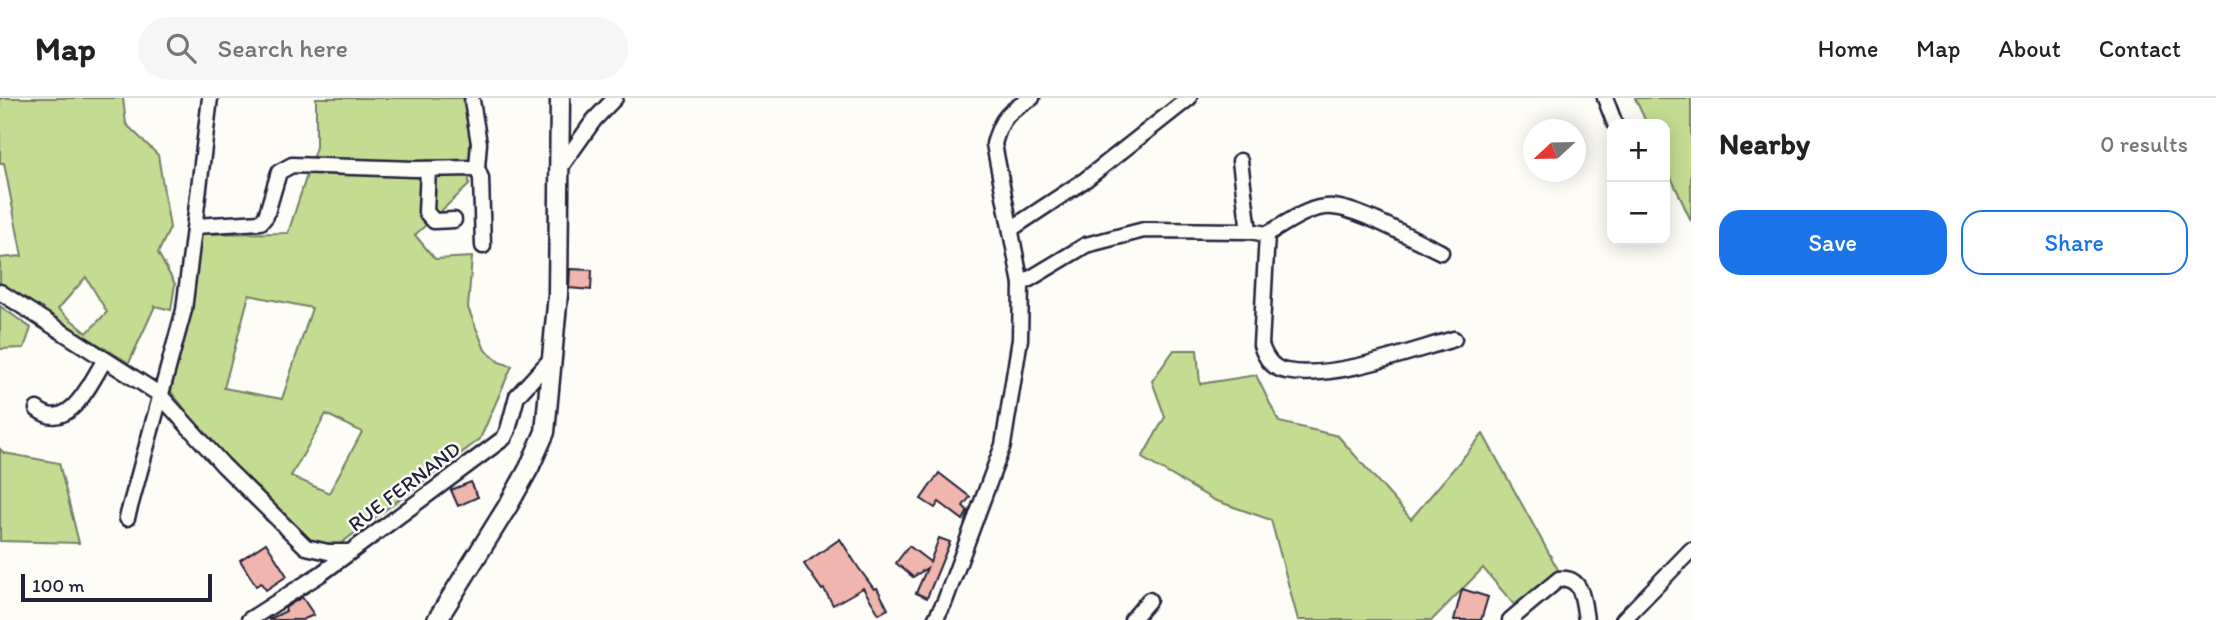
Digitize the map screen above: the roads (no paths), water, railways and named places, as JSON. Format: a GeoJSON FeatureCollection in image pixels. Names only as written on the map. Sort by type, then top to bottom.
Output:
{"type":"FeatureCollection","features":[{"type":"Feature","properties":{"kind":"street"},"geometry":{"type":"LineString","coordinates":[[127,518],[184,310],[210,98]]}},
{"type":"Feature","properties":{"kind":"street"},"geometry":{"type":"LineString","coordinates":[[437,620],[529,468],[545,432],[558,294],[560,98]]}},
{"type":"Feature","properties":{"kind":"street"},"geometry":{"type":"LineString","coordinates":[[560,167],[594,120],[615,98]]}},
{"type":"Feature","properties":{"kind":"street"},"geometry":{"type":"LineString","coordinates":[[935,620],[945,601],[1003,445],[1020,339],[1021,284],[994,144],[999,123],[1013,109],[1032,98]]}},
{"type":"Feature","properties":{"kind":"street"},"geometry":{"type":"LineString","coordinates":[[1012,229],[1084,180],[1189,98]]}},
{"type":"Feature","properties":{"kind":"street"},"geometry":{"type":"LineString","coordinates":[[1605,98],[1613,119]]}},
{"type":"Feature","properties":{"kind":"street"},"geometry":{"type":"LineString","coordinates":[[472,101],[479,143],[477,168],[481,178],[483,246]]}},
{"type":"Feature","properties":{"kind":"street"},"geometry":{"type":"LineString","coordinates":[[1240,161],[1249,231]]}},
{"type":"Feature","properties":{"kind":"street"},"geometry":{"type":"LineString","coordinates":[[195,226],[261,222],[266,216],[279,172],[292,165],[477,168]]}},
{"type":"Feature","properties":{"kind":"street"},"geometry":{"type":"LineString","coordinates":[[428,169],[428,215],[435,221],[454,220]]}},
{"type":"Feature","properties":{"kind":"street"},"geometry":{"type":"LineString","coordinates":[[1021,284],[1086,245],[1144,230],[1249,231],[1267,234],[1307,212],[1332,207],[1356,213],[1441,251]]}},
{"type":"Feature","properties":{"kind":"street"},"geometry":{"type":"LineString","coordinates":[[1267,234],[1261,345],[1264,355],[1273,365],[1284,371],[1330,372],[1454,339]]}},
{"type":"Feature","properties":{"kind":"street"},"geometry":{"type":"LineString","coordinates":[[0,292],[159,394],[223,465],[306,547],[328,552],[350,552]]}},
{"type":"Feature","properties":{"kind":"street","name":"RUE FERNAND"},"geometry":{"type":"LineString","coordinates":[[249,620],[350,552],[503,438],[508,430],[517,396],[552,358]]}},
{"type":"Feature","properties":{"kind":"street"},"geometry":{"type":"LineString","coordinates":[[37,410],[49,417],[67,413],[86,391],[104,361]]}},
{"type":"Feature","properties":{"kind":"street"},"geometry":{"type":"LineString","coordinates":[[1623,620],[1691,550]]}},
{"type":"Feature","properties":{"kind":"street"},"geometry":{"type":"LineString","coordinates":[[1510,620],[1559,579],[1567,578],[1579,587],[1586,620]]}},
{"type":"Feature","properties":{"kind":"street"},"geometry":{"type":"LineString","coordinates":[[1132,620],[1149,600]]}}]}
